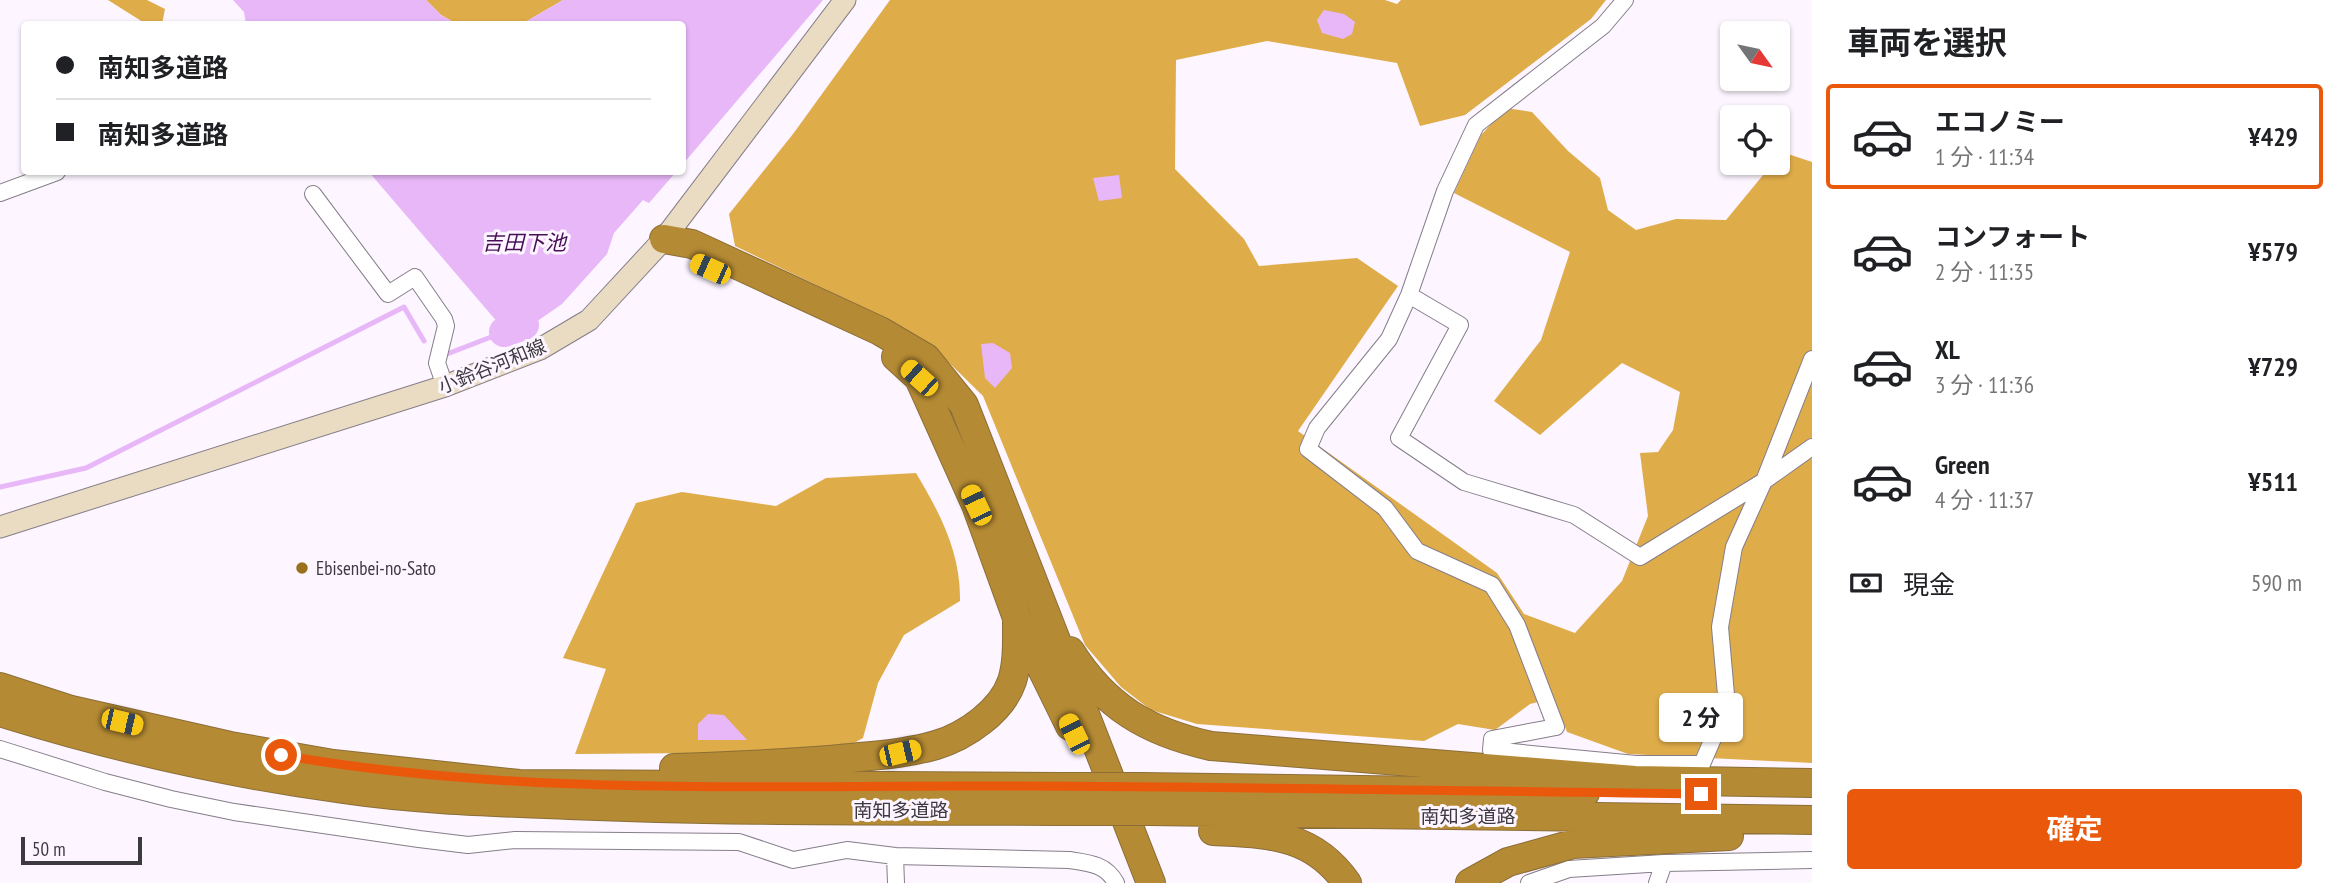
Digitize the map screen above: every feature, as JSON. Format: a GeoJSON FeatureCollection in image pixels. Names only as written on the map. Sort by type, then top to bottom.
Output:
{"type":"FeatureCollection","features":[{"type":"Feature","properties":{"kind":"highway"},"geometry":{"type":"LineString","coordinates":[[664,239],[692,244],[880,331],[926,358],[964,405],[1151,883]]}},
{"type":"Feature","properties":{"kind":"highway"},"geometry":{"type":"LineString","coordinates":[[664,239],[687,259],[891,353],[919,378],[976,505],[1017,618],[1085,757],[1136,883]]}},
{"type":"Feature","properties":{"kind":"highway"},"geometry":{"type":"LineString","coordinates":[[1048,616],[1089,679],[1117,706],[1147,727],[1211,746],[1635,780],[1812,783]]}},
{"type":"Feature","properties":{"kind":"highway"},"geometry":{"type":"LineString","coordinates":[[519,784],[536,770],[798,764],[900,753],[938,744],[971,728],[993,711],[1012,682],[1017,652],[1017,618]]}},
{"type":"Feature","properties":{"kind":"highway","name":"南知多道路"},"geometry":{"type":"LineString","coordinates":[[0,687],[71,710],[230,746],[333,764],[519,784],[1070,808]]}},
{"type":"Feature","properties":{"kind":"highway","name":"南知多道路"},"geometry":{"type":"LineString","coordinates":[[0,712],[66,733],[170,759],[344,790],[440,798],[654,809],[1149,808],[1812,796]]}},
{"type":"Feature","properties":{"kind":"highway"},"geometry":{"type":"LineString","coordinates":[[1149,808],[1275,834],[1318,853],[1335,865],[1347,883]]}},
{"type":"Feature","properties":{"kind":"highway","name":"南知多道路"},"geometry":{"type":"LineString","coordinates":[[1149,808],[1812,820]]}},
{"type":"Feature","properties":{"kind":"highway"},"geometry":{"type":"LineString","coordinates":[[1470,883],[1508,862],[1573,844],[1725,836],[1812,836]]}},
{"type":"Feature","properties":{"kind":"main road","name":"小鈴谷河和線"},"geometry":{"type":"LineString","coordinates":[[0,527],[445,386],[540,349],[589,320],[664,239],[845,0]]}},
{"type":"Feature","properties":{"kind":"street"},"geometry":{"type":"LineString","coordinates":[[1625,0],[1603,26],[1476,125],[1445,191],[1409,295],[1389,339],[1317,428],[1308,449],[1385,508],[1417,551],[1492,585],[1517,625],[1556,727],[1492,739],[1491,750],[1636,764],[1702,764],[1727,706],[1720,627],[1734,547],[1764,481],[1812,359]]}},
{"type":"Feature","properties":{"kind":"street"},"geometry":{"type":"LineString","coordinates":[[0,193],[49,175]]}},
{"type":"Feature","properties":{"kind":"street"},"geometry":{"type":"LineString","coordinates":[[313,194],[388,294],[415,277],[442,313],[446,326],[438,363],[445,386]]}},
{"type":"Feature","properties":{"kind":"street"},"geometry":{"type":"LineString","coordinates":[[1409,295],[1460,326],[1399,438],[1464,482],[1574,515],[1640,557],[1764,481],[1812,447]]}},
{"type":"Feature","properties":{"kind":"street"},"geometry":{"type":"LineString","coordinates":[[0,748],[105,782],[171,799],[234,812],[468,845],[515,841],[739,842],[793,860],[847,850],[895,856],[1069,860],[1097,864],[1111,874],[1116,883]]}},
{"type":"Feature","properties":{"kind":"street"},"geometry":{"type":"LineString","coordinates":[[895,856],[897,883]]}},
{"type":"Feature","properties":{"kind":"street"},"geometry":{"type":"LineString","coordinates":[[1529,883],[1569,869],[1664,863],[1812,860]]}},
{"type":"Feature","properties":{"kind":"street"},"geometry":{"type":"LineString","coordinates":[[1657,883],[1664,863]]}},
{"type":"Feature","properties":{"kind":"shaded area"},"geometry":{"type":"Polygon","coordinates":[[[108,0],[147,0],[165,9],[163,21],[141,21],[108,0]]]}},
{"type":"Feature","properties":{"kind":"shaded area"},"geometry":{"type":"Polygon","coordinates":[[[426,0],[563,0],[527,21],[452,21],[441,15],[426,0]]]}},
{"type":"Feature","properties":{"kind":"shaded area"},"geometry":{"type":"Polygon","coordinates":[[[890,0],[1385,0],[1397,4],[1401,0],[1606,0],[1591,19],[1465,115],[1420,126],[1397,63],[1267,41],[1176,60],[1175,169],[1244,239],[1259,266],[1357,258],[1398,286],[1298,431],[1497,573],[1524,614],[1575,633],[1622,581],[1648,516],[1640,453],[1658,452],[1673,430],[1680,392],[1622,363],[1540,435],[1494,401],[1541,340],[1570,252],[1454,193],[1481,135],[1506,108],[1532,112],[1568,151],[1600,178],[1608,210],[1636,230],[1676,219],[1726,220],[1763,175],[1790,175],[1790,155],[1812,162],[1812,763],[1628,754],[1567,732],[1554,698],[1530,704],[1495,730],[1458,724],[1424,741],[1197,724],[1151,710],[1121,687],[1085,645],[983,396],[936,350],[885,318],[735,246],[729,214],[793,134],[890,0]]]}},
{"type":"Feature","properties":{"kind":"shaded area"},"geometry":{"type":"Polygon","coordinates":[[[916,473],[933,503],[953,550],[960,601],[904,635],[878,683],[863,738],[838,752],[575,754],[606,669],[563,658],[636,503],[682,492],[776,506],[826,478],[916,473]]]}},
{"type":"Feature","properties":{"kind":"water"},"geometry":{"type":"Polygon","coordinates":[[[233,0],[426,0],[441,15],[452,21],[246,21],[244,12],[233,0]]]}},
{"type":"Feature","properties":{"kind":"water"},"geometry":{"type":"Polygon","coordinates":[[[563,0],[823,0],[686,160],[686,21],[527,21],[563,0]]]}},
{"type":"Feature","properties":{"kind":"water"},"geometry":{"type":"Polygon","coordinates":[[[1324,10],[1344,14],[1355,22],[1352,34],[1343,39],[1322,33],[1317,20],[1324,10]]]}},
{"type":"Feature","properties":{"kind":"water","name":"吉田下池"},"geometry":{"type":"Polygon","coordinates":[[[372,175],[673,175],[649,203],[643,200],[614,233],[607,254],[562,304],[526,329],[522,320],[499,324],[372,175]]]}},
{"type":"Feature","properties":{"kind":"water"},"geometry":{"type":"Polygon","coordinates":[[[1119,175],[1122,198],[1099,201],[1093,178],[1119,175]]]}},
{"type":"Feature","properties":{"kind":"water"},"geometry":{"type":"Polygon","coordinates":[[[993,343],[1010,353],[1012,368],[995,388],[985,378],[981,344],[993,343]]]}},
{"type":"Feature","properties":{"kind":"water"},"geometry":{"type":"Polygon","coordinates":[[[708,714],[724,715],[747,740],[698,740],[698,724],[708,714]]]}},
{"type":"Feature","properties":{"kind":"waterway"},"geometry":{"type":"LineString","coordinates":[[0,487],[86,468],[404,307],[424,341]]}},
{"type":"Feature","properties":{"kind":"waterway"},"geometry":{"type":"LineString","coordinates":[[504,332],[524,325]]}},
{"type":"Feature","properties":{"kind":"waterway"},"geometry":{"type":"LineString","coordinates":[[447,354],[504,332]]}},
{"type":"Feature","properties":{"kind":"tunnel"},"geometry":{"type":"LineString","coordinates":[[1679,824],[1697,776]]}},
{"type":"Feature","properties":{"kind":"place","name":"Ebisenbei-no-Sato"},"geometry":{"type":"Point","coordinates":[302,568]}},
{"type":"Feature","properties":{"kind":"route"},"geometry":{"type":"LineString","coordinates":[[281,755],[333,764],[519,784],[1140,787],[1701,794]]}}]}
